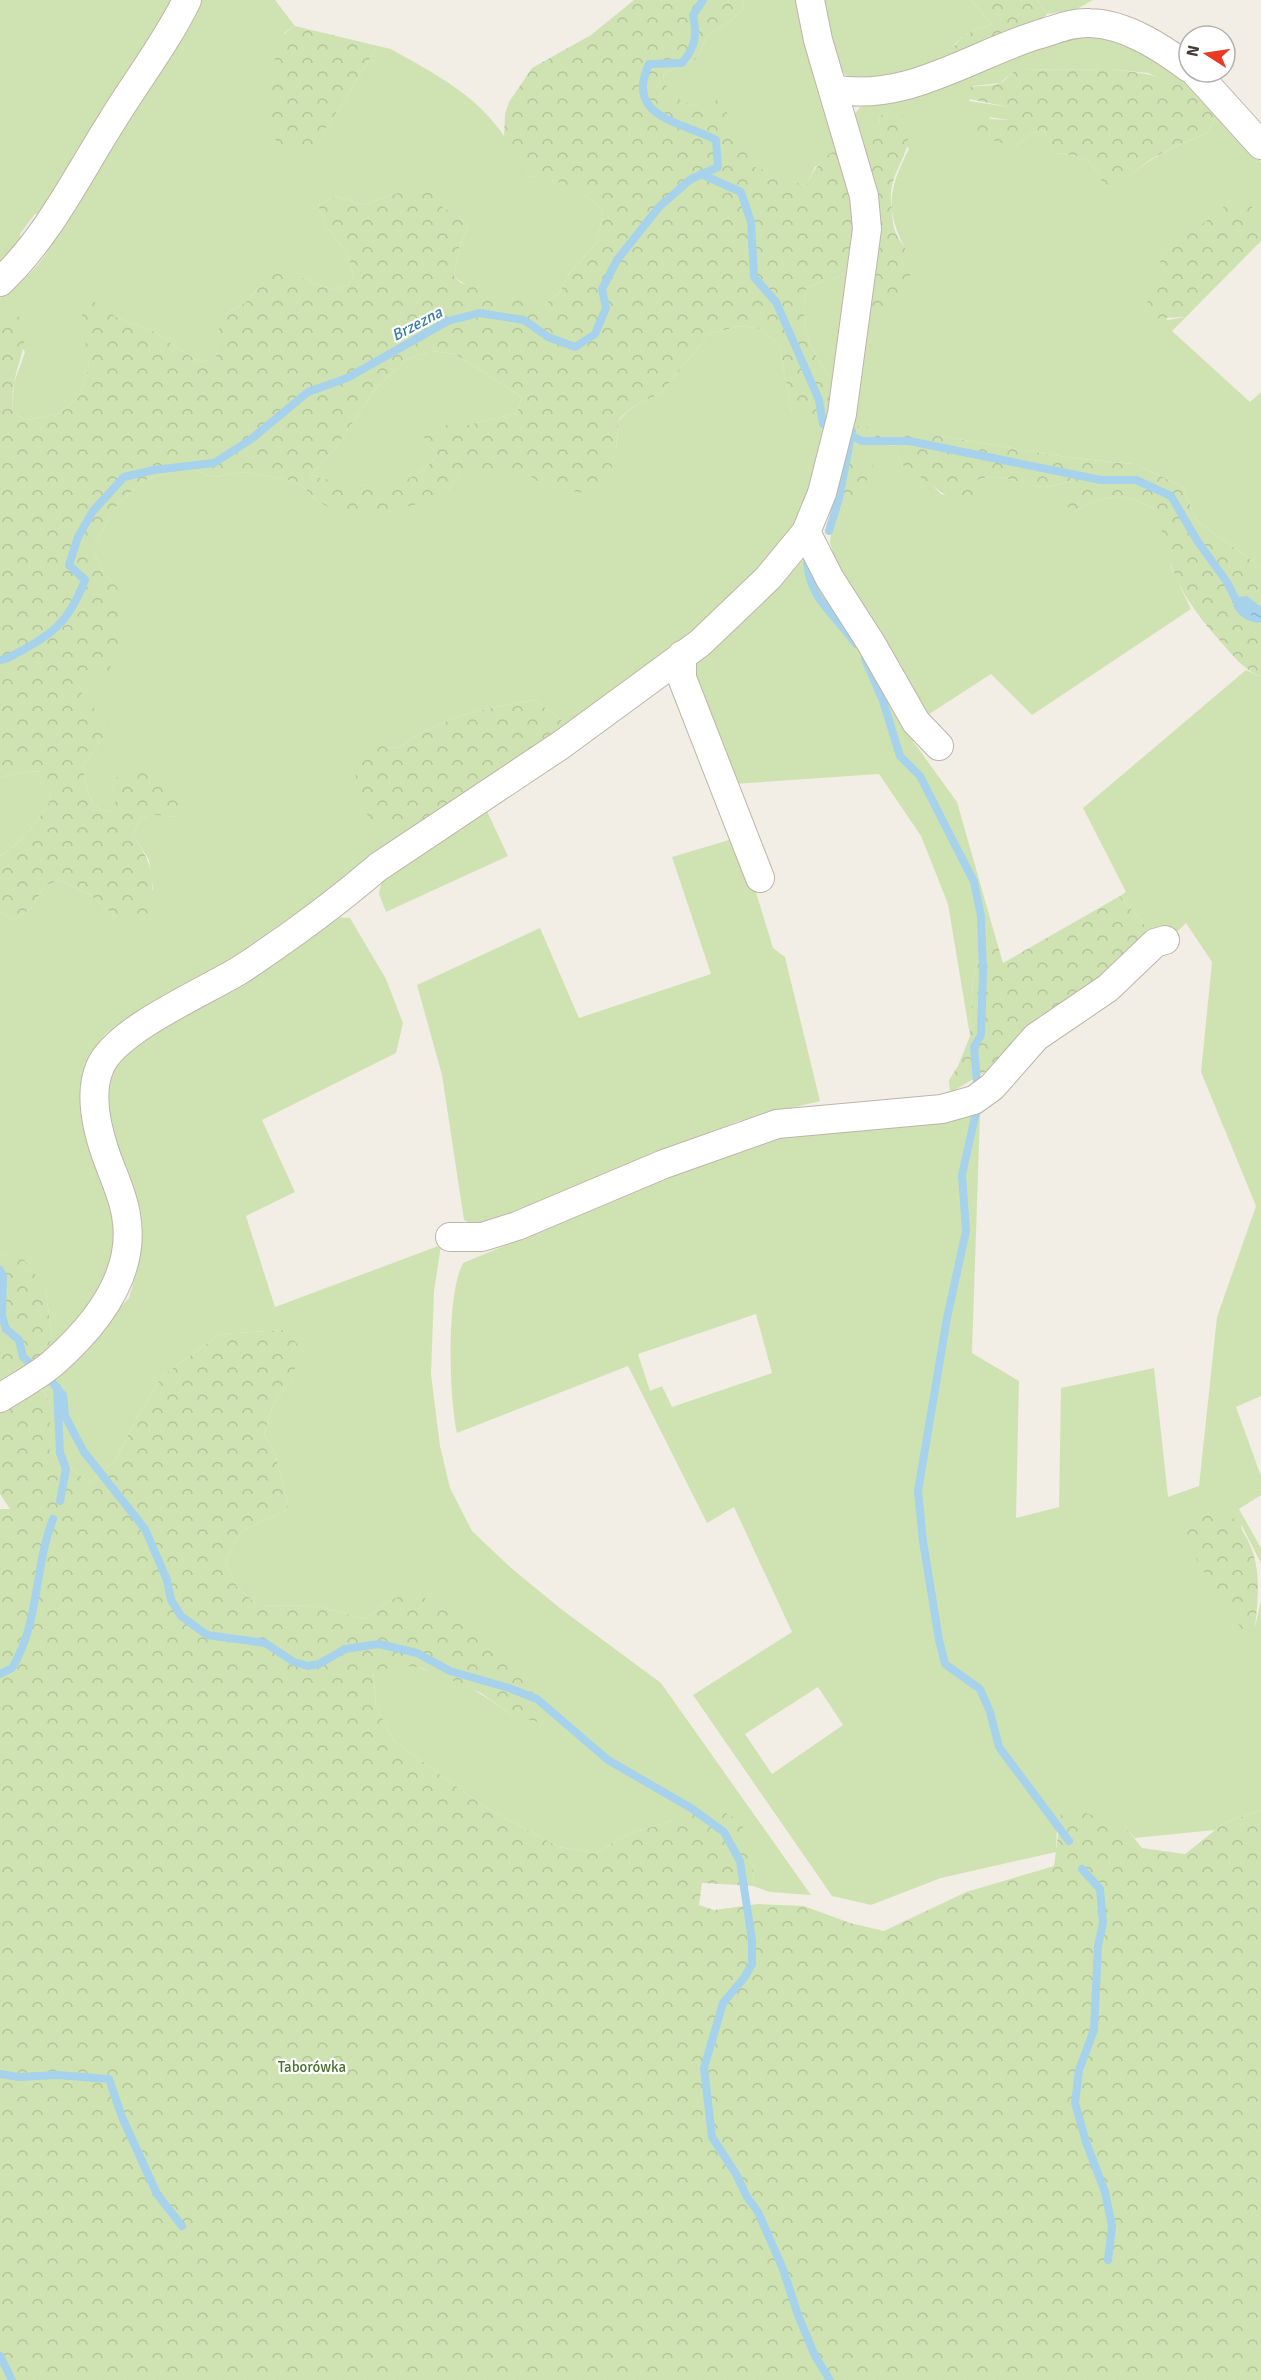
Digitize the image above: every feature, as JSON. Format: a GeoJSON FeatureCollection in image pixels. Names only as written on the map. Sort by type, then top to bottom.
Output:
{"type":"FeatureCollection","features":[{"type":"Feature","properties":{"kind":"street"},"geometry":{"type":"LineString","coordinates":[[0,282],[35,245],[113,118],[171,32],[186,0]]}},
{"type":"Feature","properties":{"kind":"street"},"geometry":{"type":"LineString","coordinates":[[0,1398],[59,1357],[112,1296],[122,1272],[126,1256],[126,1215],[97,1127],[96,1116],[100,1065],[114,1046],[153,1017],[192,999],[240,969],[356,886],[378,867],[561,746],[682,655],[752,594],[806,532],[822,493],[842,414],[867,229],[864,196],[818,40],[810,0]]}},
{"type":"Feature","properties":{"kind":"street"},"geometry":{"type":"LineString","coordinates":[[833,89],[857,93],[897,90],[1012,43],[1075,23],[1092,23],[1121,30],[1166,51],[1177,59]]}},
{"type":"Feature","properties":{"kind":"street"},"geometry":{"type":"LineString","coordinates":[[1206,84],[1261,145]]}},
{"type":"Feature","properties":{"kind":"street"},"geometry":{"type":"LineString","coordinates":[[806,532],[830,579],[871,643],[916,722],[939,746]]}},
{"type":"Feature","properties":{"kind":"street"},"geometry":{"type":"LineString","coordinates":[[682,655],[681,678],[759,878]]}},
{"type":"Feature","properties":{"kind":"street"},"geometry":{"type":"LineString","coordinates":[[450,1237],[482,1237],[518,1226],[664,1164],[777,1124],[942,1108],[974,1100],[992,1087],[1036,1037],[1108,988],[1155,943],[1165,940]]}},
{"type":"Feature","properties":{"kind":"green space"},"geometry":{"type":"Polygon","coordinates":[[[0,0],[175,0],[39,215],[35,214],[20,234],[21,243],[0,268],[0,0]]]}},
{"type":"Feature","properties":{"kind":"green space"},"geometry":{"type":"Polygon","coordinates":[[[202,0],[275,0],[295,26],[284,33],[321,137],[378,46],[391,49],[438,76],[467,96],[493,121],[528,176],[561,182],[578,190],[595,203],[603,212],[597,242],[568,275],[560,292],[543,306],[484,293],[454,276],[460,244],[468,228],[459,216],[404,191],[363,205],[336,196],[318,205],[325,225],[346,252],[354,275],[347,286],[333,290],[300,277],[264,282],[245,303],[227,313],[218,341],[216,359],[199,362],[153,331],[116,317],[87,344],[89,367],[79,396],[61,413],[26,420],[12,412],[14,383],[25,352],[0,314],[0,298],[17,286],[42,260],[101,160],[161,70],[202,0]]]}},
{"type":"Feature","properties":{"kind":"green space"},"geometry":{"type":"Polygon","coordinates":[[[634,0],[743,0],[742,9],[733,19],[708,35],[696,59],[663,74],[667,87],[675,96],[699,107],[717,100],[728,114],[752,166],[806,186],[820,163],[829,154],[842,148],[857,220],[852,272],[807,287],[804,302],[805,327],[813,350],[835,385],[829,418],[807,422],[792,412],[779,345],[762,329],[740,326],[709,334],[661,393],[634,406],[619,419],[616,450],[609,479],[587,493],[547,488],[527,474],[459,474],[448,491],[420,503],[389,512],[340,514],[316,500],[300,484],[244,472],[214,477],[184,466],[143,481],[118,504],[92,548],[104,574],[118,588],[124,608],[120,639],[107,677],[87,670],[78,684],[87,703],[109,719],[103,738],[83,765],[85,783],[93,805],[107,812],[116,807],[112,785],[120,772],[148,772],[173,783],[185,806],[178,817],[151,815],[140,819],[133,835],[145,856],[151,874],[152,892],[148,916],[116,917],[89,894],[59,880],[45,886],[30,909],[13,921],[0,910],[0,856],[29,831],[51,799],[44,772],[30,771],[0,777],[0,314],[13,307],[23,328],[24,345],[13,386],[12,412],[26,420],[61,413],[79,396],[89,367],[81,309],[93,301],[116,317],[153,331],[199,362],[216,359],[219,328],[227,313],[245,303],[276,272],[300,277],[333,290],[347,286],[354,275],[346,252],[325,225],[318,205],[336,196],[363,205],[404,191],[435,191],[443,208],[459,216],[468,228],[460,244],[454,276],[461,283],[543,306],[560,292],[568,275],[597,242],[603,212],[595,203],[570,186],[528,176],[515,159],[504,137],[505,114],[509,102],[532,68],[591,35],[634,0]],[[431,351],[406,360],[376,388],[332,453],[310,475],[362,485],[378,486],[394,483],[410,478],[424,469],[437,455],[422,435],[445,425],[468,425],[517,413],[522,397],[455,354],[431,351]]]}},
{"type":"Feature","properties":{"kind":"green space"},"geometry":{"type":"Polygon","coordinates":[[[743,0],[801,0],[842,148],[815,167],[806,186],[752,167],[745,154],[699,107],[678,100],[665,86],[663,74],[696,59],[708,35],[733,19],[742,9],[743,0]]]}},
{"type":"Feature","properties":{"kind":"green space"},"geometry":{"type":"Polygon","coordinates":[[[821,0],[971,0],[992,24],[964,35],[953,46],[967,52],[896,77],[876,81],[858,80],[844,73],[834,60],[821,0]]]}},
{"type":"Feature","properties":{"kind":"green space"},"geometry":{"type":"Polygon","coordinates":[[[971,0],[1037,0],[1047,14],[1039,25],[967,52],[953,47],[964,35],[992,24],[971,0]]]}},
{"type":"Feature","properties":{"kind":"green space"},"geometry":{"type":"Polygon","coordinates":[[[1037,0],[1093,0],[1075,10],[1047,14],[1037,0]]]}},
{"type":"Feature","properties":{"kind":"green space"},"geometry":{"type":"Polygon","coordinates":[[[295,26],[378,46],[321,137],[306,151],[282,151],[270,130],[268,100],[274,62],[285,33],[295,26]]]}},
{"type":"Feature","properties":{"kind":"green space"},"geometry":{"type":"Polygon","coordinates":[[[1080,34],[1140,45],[1177,74],[1177,84],[1190,84],[1207,97],[1148,73],[1110,69],[1015,70],[1000,83],[973,86],[969,101],[1009,107],[1014,112],[1009,120],[989,117],[1016,146],[1030,134],[1044,130],[1055,153],[1086,160],[1095,169],[1104,186],[1116,188],[1126,178],[1158,156],[1207,133],[1218,112],[1261,162],[1261,218],[1250,206],[1187,237],[1162,256],[1167,320],[1186,317],[1172,331],[1250,402],[1261,392],[1261,567],[1197,521],[1182,486],[1134,464],[1072,458],[940,436],[872,443],[895,446],[902,465],[924,477],[941,494],[974,501],[974,482],[992,477],[1044,487],[1073,481],[1070,491],[1073,512],[1097,501],[1116,497],[1134,500],[1158,510],[1171,567],[1191,609],[1032,715],[991,674],[923,718],[838,569],[830,543],[834,498],[866,327],[911,259],[897,230],[892,205],[892,192],[909,149],[880,118],[867,168],[852,118],[860,107],[1080,34]]]}},
{"type":"Feature","properties":{"kind":"green space"},"geometry":{"type":"Polygon","coordinates":[[[1110,69],[1155,76],[1196,92],[1218,112],[1207,133],[1158,155],[1116,189],[1104,186],[1095,169],[1086,160],[1055,153],[1044,130],[1030,134],[1016,146],[995,141],[977,131],[970,118],[1009,120],[1013,112],[1009,107],[959,97],[962,92],[972,87],[1000,83],[1015,70],[1110,69]]]}},
{"type":"Feature","properties":{"kind":"green space"},"geometry":{"type":"Polygon","coordinates":[[[895,105],[904,119],[908,132],[908,143],[892,186],[893,220],[897,236],[910,256],[912,267],[908,281],[894,305],[881,318],[866,327],[864,214],[866,185],[876,130],[886,106],[895,105]]]}},
{"type":"Feature","properties":{"kind":"green space"},"geometry":{"type":"Polygon","coordinates":[[[1230,202],[1251,206],[1261,218],[1261,241],[1186,317],[1142,319],[1162,256],[1230,202]]]}},
{"type":"Feature","properties":{"kind":"green space"},"geometry":{"type":"Polygon","coordinates":[[[852,272],[835,385],[813,350],[805,327],[804,302],[807,287],[852,272]]]}},
{"type":"Feature","properties":{"kind":"green space"},"geometry":{"type":"Polygon","coordinates":[[[740,326],[762,329],[779,345],[792,412],[829,418],[799,526],[717,617],[566,724],[535,700],[464,715],[414,737],[399,748],[385,747],[426,822],[212,972],[125,1020],[105,1034],[86,1067],[118,1228],[103,1295],[45,1356],[52,1336],[45,1286],[6,1254],[0,1255],[0,910],[13,921],[30,909],[45,886],[59,880],[89,894],[116,917],[153,889],[149,860],[133,835],[140,819],[151,815],[178,817],[112,785],[117,807],[107,812],[93,805],[85,783],[83,765],[103,738],[78,684],[87,669],[107,677],[118,588],[104,574],[92,548],[118,504],[143,481],[184,466],[214,477],[244,472],[285,479],[300,484],[316,500],[389,512],[448,491],[459,474],[527,474],[547,488],[616,450],[619,420],[634,406],[661,393],[709,334],[740,326]]]}},
{"type":"Feature","properties":{"kind":"green space"},"geometry":{"type":"Polygon","coordinates":[[[431,351],[455,354],[522,397],[517,413],[468,425],[445,425],[423,436],[437,455],[424,469],[394,484],[361,486],[310,475],[332,453],[376,388],[406,360],[431,351]]]}},
{"type":"Feature","properties":{"kind":"green space"},"geometry":{"type":"Polygon","coordinates":[[[858,426],[897,429],[1072,458],[1134,464],[1182,486],[1197,521],[1261,567],[1261,677],[1234,657],[1195,611],[1171,566],[1161,531],[1158,510],[1134,500],[1116,497],[1097,501],[1073,512],[1065,504],[1072,481],[1044,487],[1000,477],[983,478],[974,482],[974,501],[966,509],[902,465],[895,446],[872,443],[853,432],[858,426]]]}},
{"type":"Feature","properties":{"kind":"green space"},"geometry":{"type":"Polygon","coordinates":[[[862,454],[875,462],[861,493],[849,506],[834,498],[843,457],[862,454]]]}},
{"type":"Feature","properties":{"kind":"green space"},"geometry":{"type":"Polygon","coordinates":[[[801,560],[816,568],[905,730],[957,802],[996,939],[978,959],[973,979],[970,1036],[948,904],[921,836],[879,774],[733,784],[692,692],[692,658],[801,560]]]}},
{"type":"Feature","properties":{"kind":"green space"},"geometry":{"type":"Polygon","coordinates":[[[1246,670],[1261,677],[1261,1396],[1236,1407],[1261,1476],[1261,1495],[1239,1509],[1261,1548],[1261,1563],[1241,1524],[1255,1627],[1261,1601],[1261,1810],[1224,1823],[1215,1830],[1135,1838],[1124,1825],[1057,1827],[1056,1852],[941,1878],[871,1905],[832,1896],[693,1695],[792,1632],[734,1507],[707,1523],[628,1366],[457,1433],[451,1372],[454,1298],[463,1263],[758,1140],[987,1107],[980,1115],[972,1353],[1019,1381],[1016,1518],[1059,1507],[1061,1388],[1154,1368],[1168,1497],[1199,1486],[1217,1317],[1256,1206],[1201,1072],[1212,962],[1186,923],[1172,937],[1154,936],[1120,896],[1126,892],[1083,808],[1246,670]],[[756,1314],[638,1354],[650,1391],[662,1386],[672,1407],[772,1373],[756,1314]],[[818,1687],[745,1734],[772,1774],[843,1725],[818,1687]]]}},
{"type":"Feature","properties":{"kind":"green space"},"geometry":{"type":"Polygon","coordinates":[[[535,700],[566,724],[563,735],[426,822],[406,824],[372,821],[363,809],[357,789],[356,762],[361,746],[366,740],[385,747],[399,748],[414,737],[464,715],[535,700]]]}},
{"type":"Feature","properties":{"kind":"green space"},"geometry":{"type":"Polygon","coordinates":[[[30,771],[45,772],[51,799],[29,831],[0,856],[0,777],[30,771]]]}},
{"type":"Feature","properties":{"kind":"green space"},"geometry":{"type":"Polygon","coordinates":[[[485,807],[508,856],[386,912],[379,894],[381,883],[485,807]]]}},
{"type":"Feature","properties":{"kind":"green space"},"geometry":{"type":"Polygon","coordinates":[[[739,837],[773,948],[785,957],[820,1101],[739,1121],[476,1227],[464,1220],[442,1075],[417,985],[540,928],[579,1018],[711,974],[672,857],[739,837]]]}},
{"type":"Feature","properties":{"kind":"green space"},"geometry":{"type":"Polygon","coordinates":[[[1120,896],[1154,936],[995,1066],[950,1093],[949,1080],[958,1066],[970,1036],[973,979],[978,959],[996,939],[1003,963],[1120,896]]]}},
{"type":"Feature","properties":{"kind":"green space"},"geometry":{"type":"Polygon","coordinates":[[[337,917],[350,918],[386,979],[403,1023],[396,1053],[262,1120],[295,1192],[246,1216],[275,1307],[441,1245],[434,1292],[431,1374],[440,1446],[450,1488],[472,1531],[510,1567],[561,1609],[661,1683],[811,1895],[770,1892],[753,1886],[754,1860],[676,1819],[627,1835],[595,1853],[559,1847],[486,1808],[394,1741],[376,1706],[373,1670],[402,1666],[436,1672],[464,1684],[515,1717],[390,1600],[365,1619],[317,1606],[257,1605],[237,1587],[225,1560],[242,1531],[289,1509],[275,1453],[264,1434],[273,1404],[293,1379],[284,1330],[220,1334],[162,1376],[116,1459],[89,1483],[50,1451],[50,1402],[42,1390],[129,1298],[139,1264],[136,1214],[102,1094],[112,1065],[136,1039],[337,917]]]}},
{"type":"Feature","properties":{"kind":"green space"},"geometry":{"type":"Polygon","coordinates":[[[6,1254],[24,1260],[45,1286],[52,1336],[45,1356],[0,1384],[0,1255],[6,1254]]]}},
{"type":"Feature","properties":{"kind":"green space","name":"Taborówka"},"geometry":{"type":"Polygon","coordinates":[[[284,1330],[299,1346],[293,1379],[273,1404],[264,1434],[275,1453],[289,1509],[242,1531],[225,1560],[237,1587],[257,1605],[317,1606],[365,1619],[390,1600],[413,1592],[457,1618],[491,1644],[527,1680],[543,1723],[515,1717],[481,1693],[423,1668],[403,1666],[373,1671],[376,1706],[394,1741],[486,1808],[559,1847],[595,1853],[627,1835],[676,1819],[719,1809],[741,1822],[754,1860],[753,1886],[702,1883],[699,1905],[714,1910],[758,1904],[804,1906],[850,1923],[884,1931],[966,1892],[1054,1866],[1061,1813],[1082,1812],[1124,1825],[1142,1848],[1185,1854],[1224,1823],[1261,1810],[1261,2380],[0,2380],[0,1509],[10,1509],[0,1494],[0,1406],[42,1390],[50,1402],[50,1451],[89,1483],[116,1459],[162,1376],[220,1334],[284,1330]]]}},
{"type":"Feature","properties":{"kind":"green space"},"geometry":{"type":"Polygon","coordinates":[[[1224,1508],[1245,1535],[1256,1563],[1258,1592],[1255,1627],[1245,1634],[1197,1561],[1186,1530],[1206,1511],[1224,1508]]]}},
{"type":"Feature","properties":{"kind":"water"},"geometry":{"type":"Polygon","coordinates":[[[1247,596],[1261,607],[1261,622],[1246,619],[1235,609],[1233,605],[1239,597],[1247,596]]]}},
{"type":"Feature","properties":{"kind":"waterway","name":"Brzezna"},"geometry":{"type":"LineString","coordinates":[[0,660],[8,658],[46,636],[56,628],[71,609],[85,580],[69,565],[78,537],[93,511],[124,477],[154,470],[214,463],[250,440],[308,392],[347,378],[448,321],[479,313],[524,320],[548,337],[575,347],[595,334],[606,308],[602,289],[617,260],[659,207],[691,179],[718,167],[716,140],[660,115],[650,107],[644,96],[643,82],[649,64],[682,63],[690,51],[695,35],[693,15],[703,0]]}},
{"type":"Feature","properties":{"kind":"waterway"},"geometry":{"type":"LineString","coordinates":[[701,174],[741,192],[751,222],[754,277],[776,302],[819,400],[823,424],[829,426]]}},
{"type":"Feature","properties":{"kind":"waterway"},"geometry":{"type":"LineString","coordinates":[[829,531],[839,498],[852,431]]}},
{"type":"Feature","properties":{"kind":"waterway"},"geometry":{"type":"LineString","coordinates":[[852,436],[862,441],[909,441],[1101,480],[1136,480],[1171,496],[1198,542],[1227,582],[1236,600],[1242,604]]}},
{"type":"Feature","properties":{"kind":"waterway"},"geometry":{"type":"LineString","coordinates":[[807,559],[812,585],[817,596],[856,644]]}},
{"type":"Feature","properties":{"kind":"waterway"},"geometry":{"type":"LineString","coordinates":[[865,659],[883,701],[900,756],[920,776],[974,882],[981,916],[983,971],[981,1035],[974,1047],[977,1083]]}},
{"type":"Feature","properties":{"kind":"waterway"},"geometry":{"type":"LineString","coordinates":[[976,1112],[962,1175],[966,1231],[947,1318],[918,1491],[923,1541],[945,1664],[980,1689],[990,1712],[999,1747],[1069,1841]]}},
{"type":"Feature","properties":{"kind":"waterway"},"geometry":{"type":"LineString","coordinates":[[0,1270],[3,1276],[2,1316],[6,1329],[19,1340],[23,1357],[30,1363]]}},
{"type":"Feature","properties":{"kind":"waterway"},"geometry":{"type":"LineString","coordinates":[[50,1380],[63,1395],[65,1416],[84,1452],[145,1529],[167,1580],[171,1600],[181,1616],[207,1635],[265,1643],[294,1662],[308,1666],[319,1664],[345,1649],[379,1644],[417,1653],[450,1671],[509,1688],[537,1699],[608,1760],[691,1808],[724,1832],[740,1861],[752,1940],[752,1964],[744,1978],[723,2003],[704,2068],[712,2137],[758,2212],[783,2269],[798,2315],[815,2356],[830,2380]]}},
{"type":"Feature","properties":{"kind":"waterway"},"geometry":{"type":"LineString","coordinates":[[57,1387],[60,1453],[66,1469],[60,1501]]}},
{"type":"Feature","properties":{"kind":"waterway"},"geometry":{"type":"LineString","coordinates":[[0,1674],[12,1668],[28,1632],[47,1537],[53,1519]]}},
{"type":"Feature","properties":{"kind":"waterway"},"geometry":{"type":"LineString","coordinates":[[1082,1869],[1100,1889],[1103,1923],[1098,1946],[1094,2030],[1079,2070],[1075,2103],[1086,2142],[1105,2192],[1112,2226],[1108,2260]]}},
{"type":"Feature","properties":{"kind":"waterway"},"geometry":{"type":"LineString","coordinates":[[0,2074],[19,2077],[57,2075],[109,2079],[122,2117],[157,2194],[182,2226]]}},
{"type":"Feature","properties":{"kind":"waterway"},"geometry":{"type":"LineString","coordinates":[[0,2356],[12,2380]]}}]}
